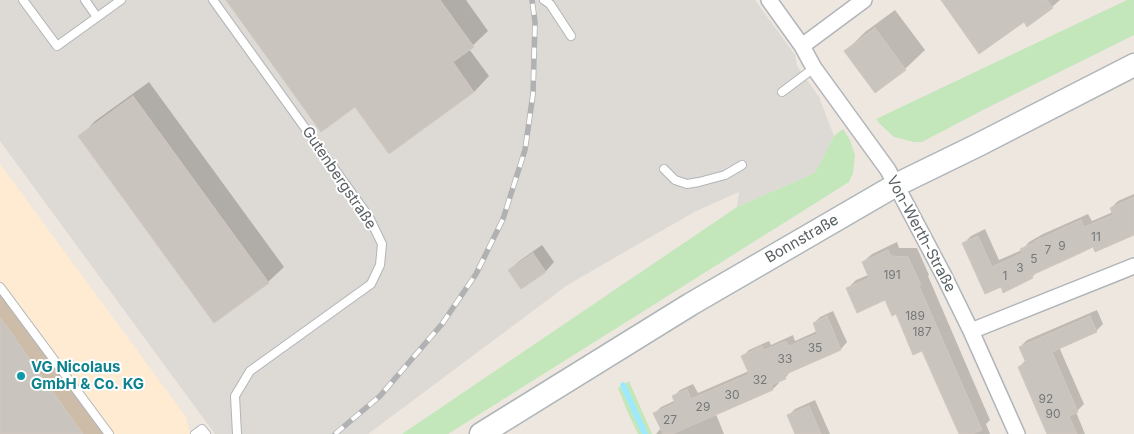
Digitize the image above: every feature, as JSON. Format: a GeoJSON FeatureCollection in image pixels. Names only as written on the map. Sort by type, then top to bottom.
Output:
{"type":"FeatureCollection","features":[{"type":"Feature","properties":{"kind":"main road","name":"Bonnstraße"},"geometry":{"type":"LineString","coordinates":[[481,434],[691,304],[896,185],[1134,65]]}},
{"type":"Feature","properties":{"kind":"street","name":"Von-Werth-Straße"},"geometry":{"type":"LineString","coordinates":[[769,0],[802,46],[814,68],[888,170],[971,331],[1016,434]]}},
{"type":"Feature","properties":{"kind":"street"},"geometry":{"type":"LineString","coordinates":[[802,46],[864,0]]}},
{"type":"Feature","properties":{"kind":"street"},"geometry":{"type":"LineString","coordinates":[[971,331],[1134,266]]}},
{"type":"Feature","properties":{"kind":"lane"},"geometry":{"type":"LineString","coordinates":[[23,0],[57,46],[121,0]]}},
{"type":"Feature","properties":{"kind":"lane"},"geometry":{"type":"LineString","coordinates":[[85,0],[97,17]]}},
{"type":"Feature","properties":{"kind":"lane","name":"Gutenbergstraße"},"geometry":{"type":"LineString","coordinates":[[213,0],[369,217],[382,244],[380,265],[371,284],[250,371],[241,384],[236,396],[237,434]]}},
{"type":"Feature","properties":{"kind":"lane"},"geometry":{"type":"LineString","coordinates":[[544,0],[550,4],[571,36]]}},
{"type":"Feature","properties":{"kind":"lane"},"geometry":{"type":"LineString","coordinates":[[782,92],[814,68]]}},
{"type":"Feature","properties":{"kind":"lane"},"geometry":{"type":"LineString","coordinates":[[664,169],[675,180],[687,184],[725,175],[742,164]]}},
{"type":"Feature","properties":{"kind":"lane"},"geometry":{"type":"LineString","coordinates":[[0,287],[109,434]]}},
{"type":"Feature","properties":{"kind":"shaded area"},"geometry":{"type":"Polygon","coordinates":[[[0,0],[755,0],[795,55],[797,66],[819,97],[834,136],[815,173],[737,207],[739,192],[696,211],[569,284],[368,434],[215,434],[0,141],[0,0]]]}},
{"type":"Feature","properties":{"kind":"shaded area"},"geometry":{"type":"Polygon","coordinates":[[[0,164],[186,417],[190,434],[0,434],[0,164]]]}},
{"type":"Feature","properties":{"kind":"green space"},"geometry":{"type":"Polygon","coordinates":[[[1127,0],[1134,0],[1134,35],[922,142],[894,137],[876,119],[1127,0]]]}},
{"type":"Feature","properties":{"kind":"green space"},"geometry":{"type":"Polygon","coordinates":[[[843,129],[850,140],[855,155],[853,173],[849,182],[448,434],[402,434],[737,207],[815,173],[834,136],[843,129]]]}},
{"type":"Feature","properties":{"kind":"green space"},"geometry":{"type":"Polygon","coordinates":[[[629,381],[652,434],[638,434],[628,413],[618,388],[629,381]]]}},
{"type":"Feature","properties":{"kind":"building"},"geometry":{"type":"Polygon","coordinates":[[[226,0],[440,0],[474,47],[453,62],[474,92],[389,154],[355,107],[321,132],[226,0]]]}},
{"type":"Feature","properties":{"kind":"building"},"geometry":{"type":"Polygon","coordinates":[[[941,0],[1047,0],[1053,8],[1027,27],[1024,22],[979,54],[941,0]]]}},
{"type":"Feature","properties":{"kind":"building"},"geometry":{"type":"Polygon","coordinates":[[[875,28],[906,70],[875,93],[844,51],[875,28]]]}},
{"type":"Feature","properties":{"kind":"building"},"geometry":{"type":"Polygon","coordinates":[[[133,96],[269,283],[214,323],[78,136],[133,96]]]}},
{"type":"Feature","properties":{"kind":"building"},"geometry":{"type":"Polygon","coordinates":[[[1134,197],[1134,235],[1095,252],[1093,247],[1032,275],[1033,278],[1003,293],[1001,287],[985,294],[962,243],[978,236],[992,267],[1022,253],[1020,249],[1035,241],[1081,220],[1084,227],[1113,215],[1110,208],[1134,197]]]}},
{"type":"Feature","properties":{"kind":"building"},"geometry":{"type":"Polygon","coordinates":[[[888,250],[891,256],[908,257],[982,430],[972,434],[959,434],[922,351],[913,355],[896,314],[892,316],[885,300],[857,313],[846,288],[869,278],[862,262],[888,250]]]}},
{"type":"Feature","properties":{"kind":"building"},"geometry":{"type":"Polygon","coordinates":[[[533,253],[546,272],[521,289],[508,270],[533,253]]]}},
{"type":"Feature","properties":{"kind":"building"},"geometry":{"type":"Polygon","coordinates":[[[827,316],[841,350],[784,375],[786,379],[771,385],[773,390],[672,434],[663,434],[653,413],[675,403],[672,396],[687,389],[691,399],[749,374],[741,356],[762,346],[764,350],[786,341],[789,346],[817,334],[813,323],[827,316]]]}},
{"type":"Feature","properties":{"kind":"building"},"geometry":{"type":"Polygon","coordinates":[[[1090,316],[1097,332],[1052,352],[1078,412],[1069,416],[1077,434],[1047,434],[1018,367],[1026,363],[1019,347],[1090,316]]]}},
{"type":"Feature","properties":{"kind":"building","name":"VG Nicolaus GmbH & Co. KG"},"geometry":{"type":"Polygon","coordinates":[[[0,317],[83,434],[0,434],[0,317]]]}},
{"type":"Feature","properties":{"kind":"building"},"geometry":{"type":"Polygon","coordinates":[[[809,406],[821,434],[795,434],[787,415],[809,406]]]}},
{"type":"Feature","properties":{"kind":"waterway"},"geometry":{"type":"LineString","coordinates":[[623,385],[645,434]]}},
{"type":"Feature","properties":{"kind":"railway"},"geometry":{"type":"LineString","coordinates":[[335,434],[380,396],[442,324],[476,274],[503,219],[525,150],[533,94],[535,22],[532,0]]}},
{"type":"Feature","properties":{"kind":"place","name":"VG Nicolaus GmbH & Co. KG"},"geometry":{"type":"Point","coordinates":[21,376]}}]}
